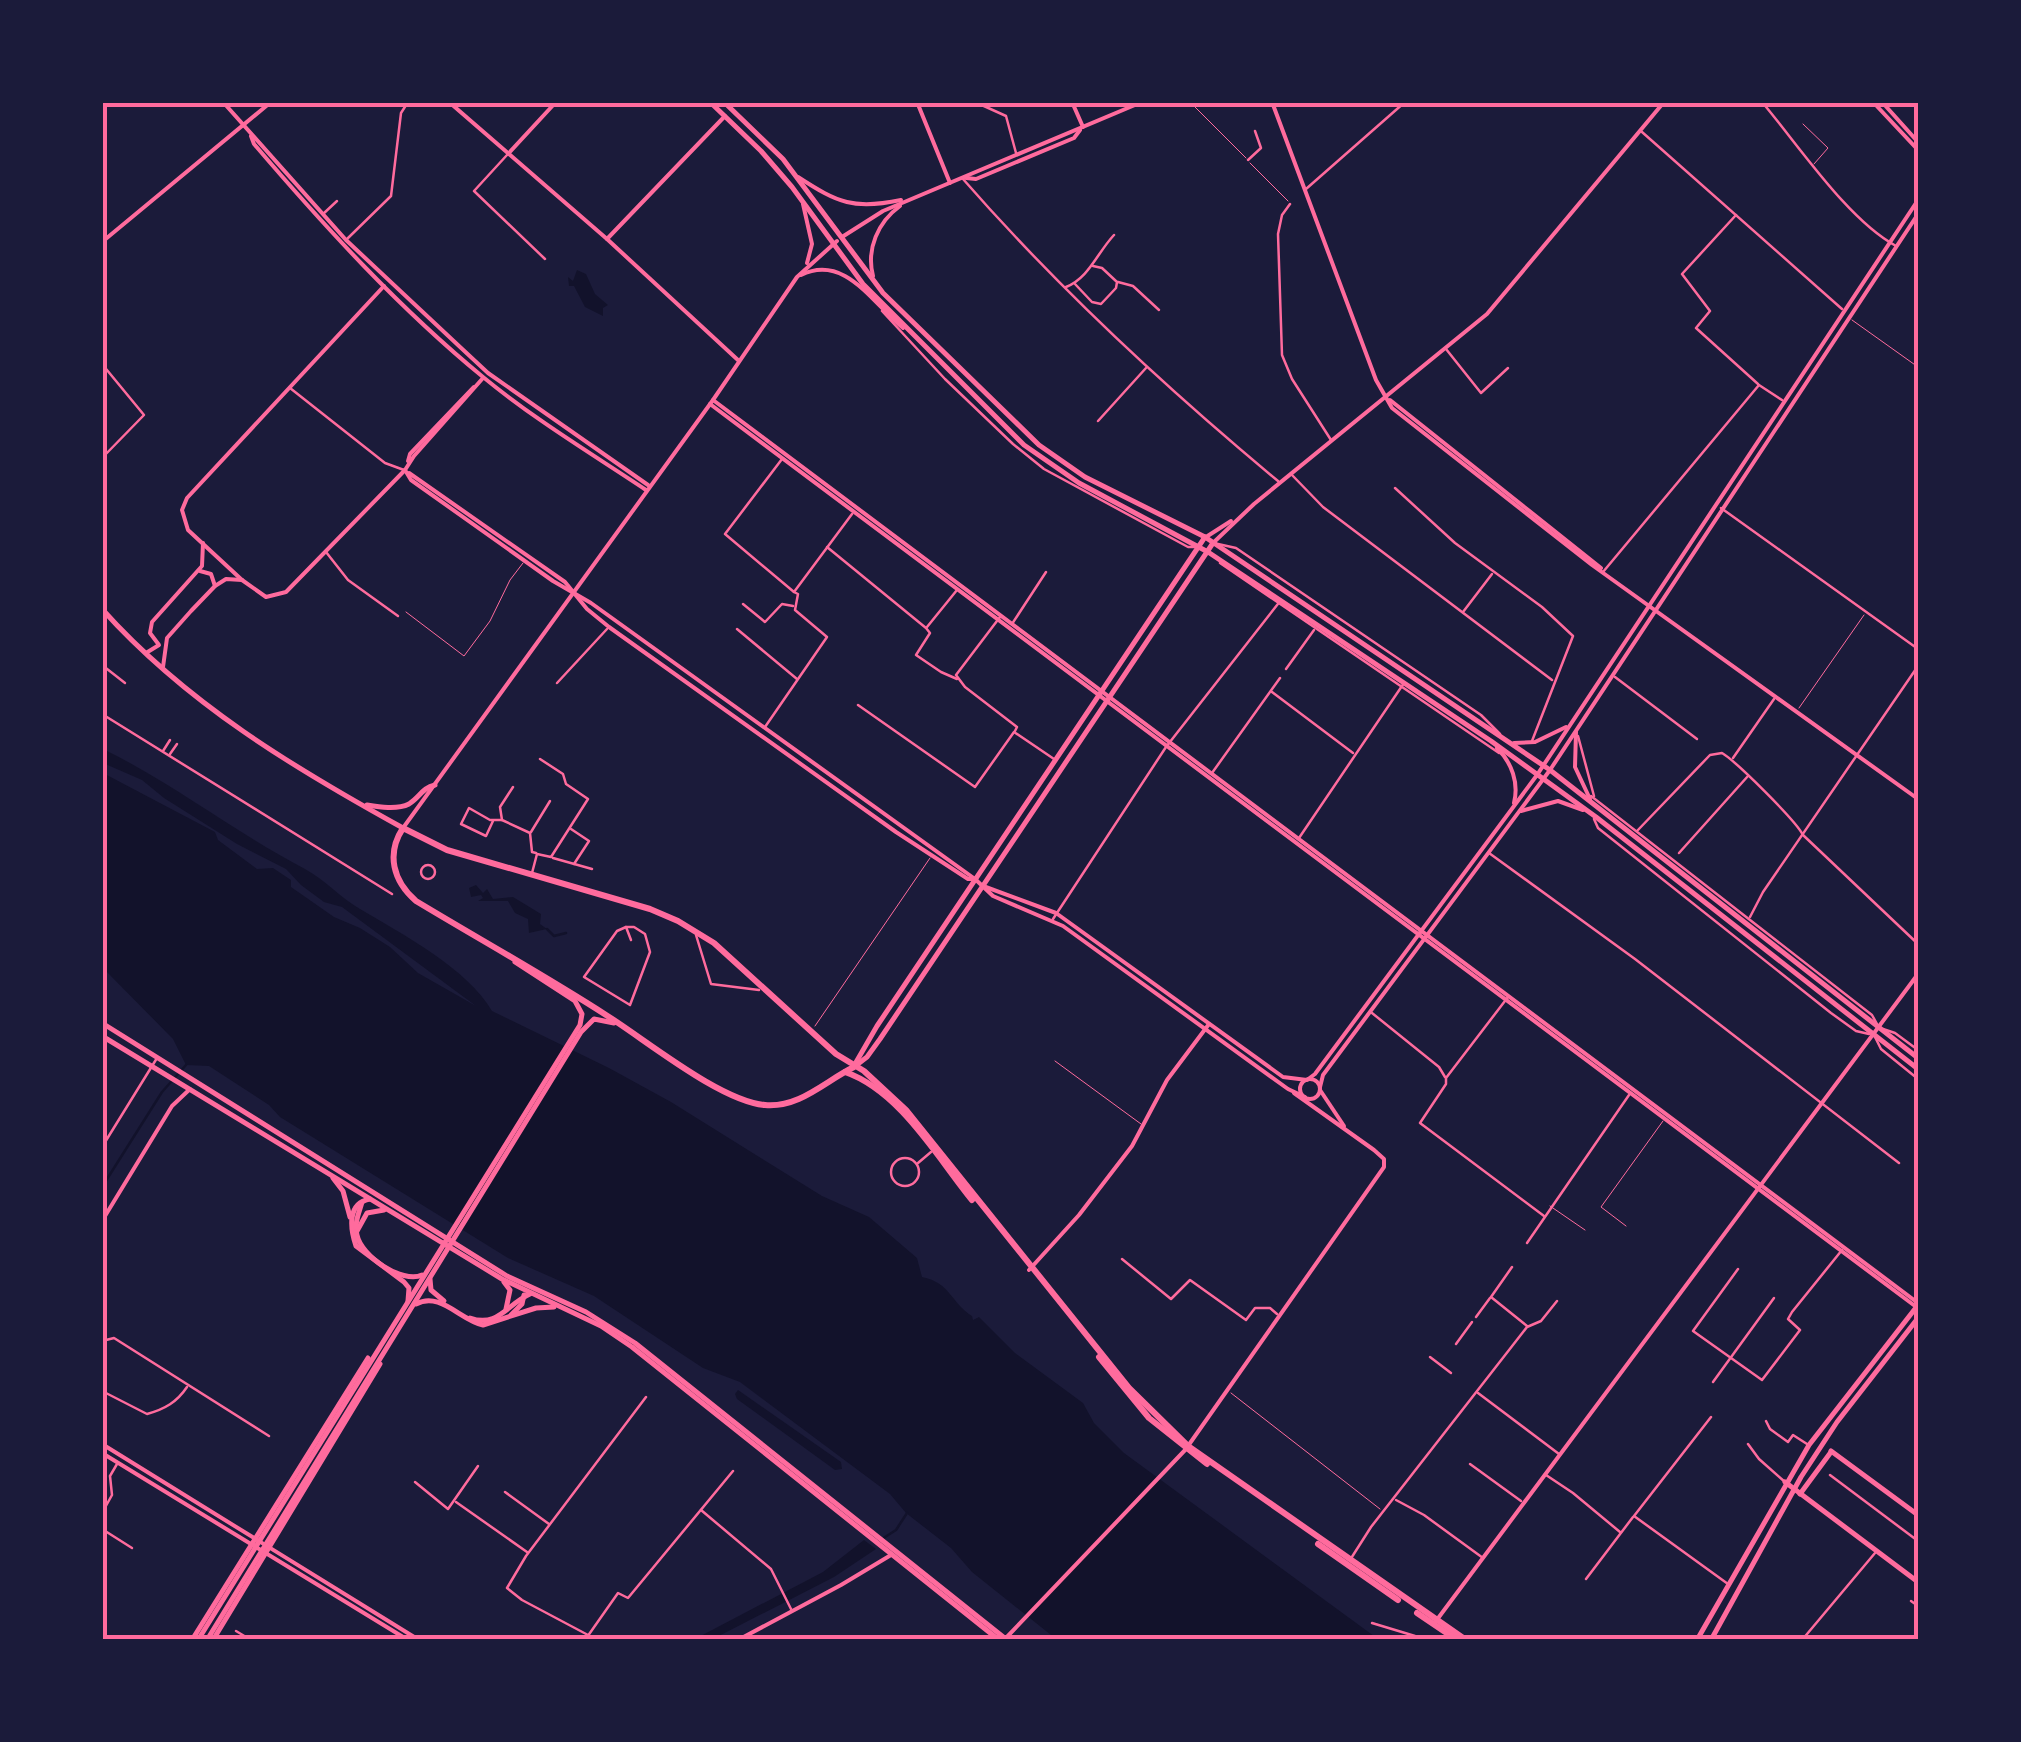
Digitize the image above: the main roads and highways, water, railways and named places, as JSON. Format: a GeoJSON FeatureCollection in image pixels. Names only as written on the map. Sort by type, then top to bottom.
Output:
{"type":"FeatureCollection","features":[{"type":"Feature","properties":{"kind":"highway"},"geometry":{"type":"LineString","coordinates":[[854,1066],[800,1099],[775,1105],[752,1103],[732,1095],[416,901],[404,888],[393,858],[403,828],[448,850],[650,909],[689,927],[733,960],[810,1032],[864,1071],[906,1110],[1030,1269]]}},
{"type":"Feature","properties":{"kind":"highway"},"geometry":{"type":"LineString","coordinates":[[844,1072],[869,1084],[892,1103],[1185,1450],[1458,1640]]}},
{"type":"Feature","properties":{"kind":"highway"},"geometry":{"type":"LineString","coordinates":[[1185,1450],[1466,1640]]}},
{"type":"Feature","properties":{"kind":"main road"},"geometry":{"type":"LineString","coordinates":[[223,102],[346,240],[486,375],[648,488]]}},
{"type":"Feature","properties":{"kind":"main road"},"geometry":{"type":"LineString","coordinates":[[102,242],[271,102]]}},
{"type":"Feature","properties":{"kind":"main road"},"geometry":{"type":"LineString","coordinates":[[450,102],[739,361]]}},
{"type":"Feature","properties":{"kind":"main road"},"geometry":{"type":"LineString","coordinates":[[508,155],[556,102]]}},
{"type":"Feature","properties":{"kind":"main road"},"geometry":{"type":"LineString","coordinates":[[710,102],[761,151],[883,292],[1038,445],[1085,477],[1213,543],[1550,770],[1748,920],[1918,1058]]}},
{"type":"Feature","properties":{"kind":"main road"},"geometry":{"type":"LineString","coordinates":[[724,102],[784,159],[863,284],[1024,444],[1079,483],[1208,552],[1490,741],[1591,813],[1918,1069]]}},
{"type":"Feature","properties":{"kind":"main road"},"geometry":{"type":"LineString","coordinates":[[918,102],[950,182]]}},
{"type":"Feature","properties":{"kind":"main road"},"geometry":{"type":"LineString","coordinates":[[1072,102],[1083,127]]}},
{"type":"Feature","properties":{"kind":"main road"},"geometry":{"type":"LineString","coordinates":[[102,609],[163,670],[250,738],[403,828],[806,267],[871,217],[1142,102]]}},
{"type":"Feature","properties":{"kind":"main road"},"geometry":{"type":"LineString","coordinates":[[1272,102],[1386,398],[1648,606],[1918,799]]}},
{"type":"Feature","properties":{"kind":"main road"},"geometry":{"type":"LineString","coordinates":[[854,1066],[866,1058],[880,1039],[1213,543],[1290,474],[1487,314],[1664,102]]}},
{"type":"Feature","properties":{"kind":"main road"},"geometry":{"type":"LineString","coordinates":[[1873,102],[1918,150]]}},
{"type":"Feature","properties":{"kind":"main road"},"geometry":{"type":"LineString","coordinates":[[1882,102],[1918,142]]}},
{"type":"Feature","properties":{"kind":"main road"},"geometry":{"type":"LineString","coordinates":[[607,239],[725,116]]}},
{"type":"Feature","properties":{"kind":"main road"},"geometry":{"type":"LineString","coordinates":[[962,178],[976,179],[1048,149],[1074,138],[1083,127]]}},
{"type":"Feature","properties":{"kind":"main road"},"geometry":{"type":"LineString","coordinates":[[251,136],[330,233],[384,286],[486,375],[648,488]]}},
{"type":"Feature","properties":{"kind":"main road"},"geometry":{"type":"LineString","coordinates":[[795,174],[846,203],[867,206],[911,198]]}},
{"type":"Feature","properties":{"kind":"main road"},"geometry":{"type":"LineString","coordinates":[[883,292],[870,270],[875,239],[888,214],[911,198]]}},
{"type":"Feature","properties":{"kind":"main road"},"geometry":{"type":"LineString","coordinates":[[802,200],[812,244],[806,267]]}},
{"type":"Feature","properties":{"kind":"main road"},"geometry":{"type":"LineString","coordinates":[[1540,777],[1542,765],[1918,200]]}},
{"type":"Feature","properties":{"kind":"main road"},"geometry":{"type":"LineString","coordinates":[[1305,1097],[1301,1086],[1322,1066],[1420,932],[1540,777],[1550,770],[1918,214]]}},
{"type":"Feature","properties":{"kind":"main road"},"geometry":{"type":"LineString","coordinates":[[797,277],[822,268],[841,272],[904,328]]}},
{"type":"Feature","properties":{"kind":"main road"},"geometry":{"type":"LineString","coordinates":[[384,286],[187,498],[183,520],[242,580],[266,597],[280,596],[405,470],[486,375]]}},
{"type":"Feature","properties":{"kind":"main road"},"geometry":{"type":"LineString","coordinates":[[712,402],[856,510]]}},
{"type":"Feature","properties":{"kind":"main road"},"geometry":{"type":"LineString","coordinates":[[712,402],[1918,1305],[1808,1445],[1697,1640]]}},
{"type":"Feature","properties":{"kind":"main road"},"geometry":{"type":"LineString","coordinates":[[405,470],[412,480],[524,561],[573,591],[975,879],[993,896],[1052,920],[1283,1077],[1315,1080],[1346,1130]]}},
{"type":"Feature","properties":{"kind":"main road"},"geometry":{"type":"LineString","coordinates":[[405,470],[565,582],[587,609],[609,627],[932,856],[968,879],[975,879]]}},
{"type":"Feature","properties":{"kind":"main road"},"geometry":{"type":"LineString","coordinates":[[854,1066],[1198,546],[1204,538],[1240,516]]}},
{"type":"Feature","properties":{"kind":"main road"},"geometry":{"type":"LineString","coordinates":[[146,654],[159,644],[150,633],[152,622],[198,571],[204,560],[203,544]]}},
{"type":"Feature","properties":{"kind":"main road"},"geometry":{"type":"LineString","coordinates":[[198,571],[211,574],[214,586]]}},
{"type":"Feature","properties":{"kind":"main road"},"geometry":{"type":"LineString","coordinates":[[163,670],[167,638],[214,586],[232,578],[242,580]]}},
{"type":"Feature","properties":{"kind":"main road"},"geometry":{"type":"LineString","coordinates":[[999,618],[1099,694]]}},
{"type":"Feature","properties":{"kind":"main road"},"geometry":{"type":"LineString","coordinates":[[1508,742],[1532,743],[1570,724]]}},
{"type":"Feature","properties":{"kind":"main road"},"geometry":{"type":"LineString","coordinates":[[1576,730],[1575,767],[1593,800]]}},
{"type":"Feature","properties":{"kind":"main road"},"geometry":{"type":"LineString","coordinates":[[1305,1097],[1316,1097],[1323,1075],[1372,1013],[1511,816],[1516,788],[1504,756],[1490,741]]}},
{"type":"Feature","properties":{"kind":"main road"},"geometry":{"type":"LineString","coordinates":[[1210,777],[1420,932]]}},
{"type":"Feature","properties":{"kind":"main road"},"geometry":{"type":"LineString","coordinates":[[360,804],[400,807],[435,784]]}},
{"type":"Feature","properties":{"kind":"main road"},"geometry":{"type":"LineString","coordinates":[[1511,816],[1558,801],[1591,813]]}},
{"type":"Feature","properties":{"kind":"main road"},"geometry":{"type":"LineString","coordinates":[[102,1036],[391,1212],[516,1282],[603,1322],[658,1359],[1003,1640],[1185,1450],[1384,1166],[1384,1159],[1056,913],[984,886]]}},
{"type":"Feature","properties":{"kind":"main road"},"geometry":{"type":"LineString","coordinates":[[504,954],[574,1000],[582,1014],[579,1031]]}},
{"type":"Feature","properties":{"kind":"main road"},"geometry":{"type":"LineString","coordinates":[[1436,1621],[1918,974]]}},
{"type":"Feature","properties":{"kind":"main road"},"geometry":{"type":"LineString","coordinates":[[195,1640],[384,1346],[579,1031],[600,1019],[633,1033]]}},
{"type":"Feature","properties":{"kind":"main road"},"geometry":{"type":"LineString","coordinates":[[102,1023],[388,1202],[502,1279],[601,1326],[654,1363],[873,1537]]}},
{"type":"Feature","properties":{"kind":"main road"},"geometry":{"type":"LineString","coordinates":[[1030,1269],[1079,1215],[1136,1141],[1167,1080],[1207,1027]]}},
{"type":"Feature","properties":{"kind":"main road"},"geometry":{"type":"LineString","coordinates":[[102,1221],[172,1106],[190,1089]]}},
{"type":"Feature","properties":{"kind":"main road"},"geometry":{"type":"LineString","coordinates":[[1288,1089],[1305,1097],[1318,1110]]}},
{"type":"Feature","properties":{"kind":"main road"},"geometry":{"type":"LineString","coordinates":[[327,1172],[343,1191],[356,1246],[407,1286],[410,1303]]}},
{"type":"Feature","properties":{"kind":"main road"},"geometry":{"type":"LineString","coordinates":[[348,1178],[360,1192],[356,1234],[365,1251],[402,1276],[428,1275]]}},
{"type":"Feature","properties":{"kind":"main road"},"geometry":{"type":"LineString","coordinates":[[352,1227],[354,1209],[362,1201],[388,1202]]}},
{"type":"Feature","properties":{"kind":"main road"},"geometry":{"type":"LineString","coordinates":[[356,1234],[367,1214],[391,1212]]}},
{"type":"Feature","properties":{"kind":"main road"},"geometry":{"type":"LineString","coordinates":[[428,1275],[434,1295],[470,1318],[487,1322],[544,1306],[570,1311]]}},
{"type":"Feature","properties":{"kind":"main road"},"geometry":{"type":"LineString","coordinates":[[502,1279],[510,1290],[507,1314]]}},
{"type":"Feature","properties":{"kind":"main road"},"geometry":{"type":"LineString","coordinates":[[516,1282],[526,1293],[551,1298]]}},
{"type":"Feature","properties":{"kind":"main road"},"geometry":{"type":"LineString","coordinates":[[410,1303],[436,1301],[484,1325],[507,1314],[526,1293]]}},
{"type":"Feature","properties":{"kind":"main road"},"geometry":{"type":"LineString","coordinates":[[1797,1491],[1800,1477],[1918,1318]]}},
{"type":"Feature","properties":{"kind":"main road"},"geometry":{"type":"LineString","coordinates":[[195,1640],[359,1372],[384,1346]]}},
{"type":"Feature","properties":{"kind":"main road"},"geometry":{"type":"LineString","coordinates":[[210,1640],[226,1625],[380,1365],[384,1346]]}},
{"type":"Feature","properties":{"kind":"main road"},"geometry":{"type":"LineString","coordinates":[[210,1640],[354,1393]]}},
{"type":"Feature","properties":{"kind":"main road"},"geometry":{"type":"LineString","coordinates":[[1828,1437],[1831,1451],[1918,1515]]}},
{"type":"Feature","properties":{"kind":"main road"},"geometry":{"type":"LineString","coordinates":[[102,1444],[408,1640]]}},
{"type":"Feature","properties":{"kind":"main road"},"geometry":{"type":"LineString","coordinates":[[1711,1640],[1797,1491],[1831,1451]]}},
{"type":"Feature","properties":{"kind":"main road"},"geometry":{"type":"LineString","coordinates":[[102,1453],[254,1541]]}},
{"type":"Feature","properties":{"kind":"main road"},"geometry":{"type":"LineString","coordinates":[[1785,1482],[1814,1474]]}},
{"type":"Feature","properties":{"kind":"main road"},"geometry":{"type":"LineString","coordinates":[[1785,1482],[1918,1582]]}},
{"type":"Feature","properties":{"kind":"main road"},"geometry":{"type":"LineString","coordinates":[[268,1550],[419,1640]]}},
{"type":"Feature","properties":{"kind":"main road"},"geometry":{"type":"LineString","coordinates":[[738,1640],[892,1553]]}},
{"type":"Feature","properties":{"kind":"waterway"},"geometry":{"type":"LineString","coordinates":[[547,929],[554,936],[566,933]]}},
{"type":"Feature","properties":{"kind":"waterway"},"geometry":{"type":"LineString","coordinates":[[102,1187],[162,1092],[186,1065]]}},
{"type":"Feature","properties":{"kind":"waterway"},"geometry":{"type":"LineString","coordinates":[[882,1539],[896,1530],[907,1513]]}}]}
